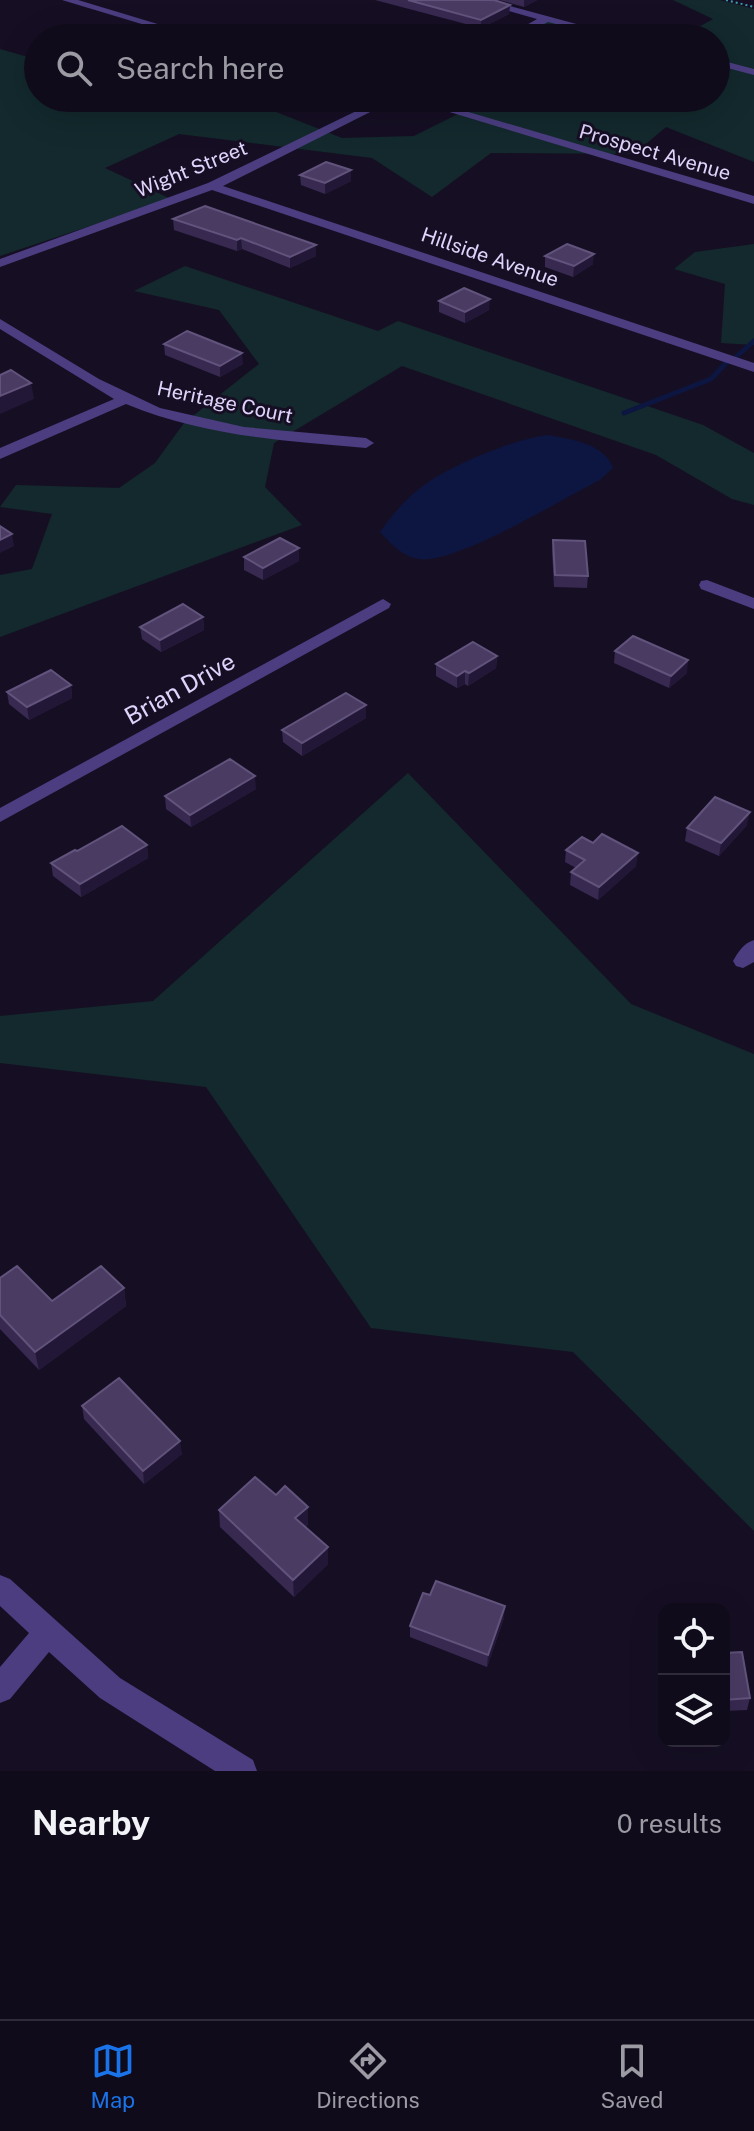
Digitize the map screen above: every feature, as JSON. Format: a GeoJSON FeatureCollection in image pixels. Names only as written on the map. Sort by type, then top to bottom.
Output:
{"type":"FeatureCollection","features":[{"type":"Feature","properties":{"kind":"street"},"geometry":{"type":"LineString","coordinates":[[67,0],[150,24]]}},
{"type":"Feature","properties":{"kind":"street"},"geometry":{"type":"LineString","coordinates":[[476,0],[570,24]]}},
{"type":"Feature","properties":{"kind":"street"},"geometry":{"type":"LineString","coordinates":[[536,24],[547,18]]}},
{"type":"Feature","properties":{"kind":"street"},"geometry":{"type":"LineString","coordinates":[[730,66],[754,72]]}},
{"type":"Feature","properties":{"kind":"street","name":"Wight Street"},"geometry":{"type":"LineString","coordinates":[[0,263],[212,186],[363,112]]}},
{"type":"Feature","properties":{"kind":"street","name":"Prospect Avenue"},"geometry":{"type":"LineString","coordinates":[[456,112],[754,200]]}},
{"type":"Feature","properties":{"kind":"street","name":"Hillside Avenue"},"geometry":{"type":"LineString","coordinates":[[212,186],[754,368]]}},
{"type":"Feature","properties":{"kind":"street","name":"Heritage Court"},"geometry":{"type":"LineString","coordinates":[[0,323],[126,399],[165,412],[248,432],[307,440],[366,443]]}},
{"type":"Feature","properties":{"kind":"street"},"geometry":{"type":"LineString","coordinates":[[0,454],[126,399]]}},
{"type":"Feature","properties":{"kind":"street"},"geometry":{"type":"LineString","coordinates":[[707,585],[754,604]]}},
{"type":"Feature","properties":{"kind":"street","name":"Brian Drive"},"geometry":{"type":"LineString","coordinates":[[0,816],[383,604]]}},
{"type":"Feature","properties":{"kind":"street"},"geometry":{"type":"LineString","coordinates":[[0,1588],[110,1688],[242,1771]]}},
{"type":"Feature","properties":{"kind":"street"},"geometry":{"type":"LineString","coordinates":[[0,1689],[47,1633]]}},
{"type":"Feature","properties":{"kind":"path"},"geometry":{"type":"LineString","coordinates":[[726,0],[754,7]]}},
{"type":"Feature","properties":{"kind":"green space"},"geometry":{"type":"Polygon","coordinates":[[[673,0],[720,0],[754,9],[754,162],[666,127],[634,154],[491,153],[432,197],[372,158],[179,134],[105,168],[171,199],[0,256],[0,49],[24,56],[24,112],[276,112],[342,138],[414,136],[458,114],[451,112],[730,112],[730,24],[704,24],[713,19],[673,0]]]}},
{"type":"Feature","properties":{"kind":"green space"},"geometry":{"type":"Polygon","coordinates":[[[551,19],[570,24],[541,24],[551,19]]]}},
{"type":"Feature","properties":{"kind":"green space"},"geometry":{"type":"Polygon","coordinates":[[[754,244],[754,345],[721,343],[725,284],[674,269],[695,252],[754,244]]]}},
{"type":"Feature","properties":{"kind":"green space"},"geometry":{"type":"Polygon","coordinates":[[[185,266],[378,331],[398,321],[703,425],[754,453],[754,505],[732,499],[656,455],[402,366],[274,443],[265,487],[302,525],[0,637],[0,575],[32,569],[52,514],[0,507],[16,485],[119,488],[155,463],[184,423],[259,364],[219,310],[134,291],[185,266]]]}},
{"type":"Feature","properties":{"kind":"green space"},"geometry":{"type":"Polygon","coordinates":[[[408,773],[631,1004],[754,1054],[754,1531],[573,1352],[371,1328],[206,1087],[0,1063],[0,1016],[153,1001],[408,773]]]}},
{"type":"Feature","properties":{"kind":"water"},"geometry":{"type":"Polygon","coordinates":[[[549,435],[595,448],[613,468],[600,480],[510,528],[437,558],[408,556],[380,532],[410,496],[444,472],[505,446],[549,435]]]}},
{"type":"Feature","properties":{"kind":"building"},"geometry":{"type":"Polygon","coordinates":[[[408,0],[494,0],[510,5],[481,20],[408,0]]]}},
{"type":"Feature","properties":{"kind":"building"},"geometry":{"type":"Polygon","coordinates":[[[326,162],[351,170],[325,183],[300,175],[326,162]]]}},
{"type":"Feature","properties":{"kind":"building"},"geometry":{"type":"Polygon","coordinates":[[[205,206],[316,245],[290,257],[241,238],[237,240],[173,219],[205,206]]]}},
{"type":"Feature","properties":{"kind":"building"},"geometry":{"type":"Polygon","coordinates":[[[567,244],[594,254],[574,266],[545,256],[567,244]]]}},
{"type":"Feature","properties":{"kind":"building"},"geometry":{"type":"Polygon","coordinates":[[[464,288],[490,299],[465,312],[439,301],[464,288]]]}},
{"type":"Feature","properties":{"kind":"building"},"geometry":{"type":"Polygon","coordinates":[[[187,331],[242,353],[220,366],[164,344],[187,331]]]}},
{"type":"Feature","properties":{"kind":"building"},"geometry":{"type":"Polygon","coordinates":[[[11,370],[31,383],[0,396],[0,375],[11,370]]]}},
{"type":"Feature","properties":{"kind":"building"},"geometry":{"type":"Polygon","coordinates":[[[0,526],[12,534],[0,540],[0,526]]]}},
{"type":"Feature","properties":{"kind":"building"},"geometry":{"type":"Polygon","coordinates":[[[280,538],[299,548],[263,568],[244,557],[280,538]]]}},
{"type":"Feature","properties":{"kind":"building"},"geometry":{"type":"Polygon","coordinates":[[[553,540],[585,541],[588,576],[555,575],[553,540]]]}},
{"type":"Feature","properties":{"kind":"building"},"geometry":{"type":"Polygon","coordinates":[[[183,604],[203,617],[160,640],[140,627],[183,604]]]}},
{"type":"Feature","properties":{"kind":"building"},"geometry":{"type":"Polygon","coordinates":[[[633,636],[688,660],[671,676],[615,651],[633,636]]]}},
{"type":"Feature","properties":{"kind":"building"},"geometry":{"type":"Polygon","coordinates":[[[473,642],[497,656],[469,673],[465,671],[457,676],[436,664],[473,642]]]}},
{"type":"Feature","properties":{"kind":"building"},"geometry":{"type":"Polygon","coordinates":[[[51,670],[71,685],[27,707],[7,692],[51,670]]]}},
{"type":"Feature","properties":{"kind":"building"},"geometry":{"type":"Polygon","coordinates":[[[346,693],[366,705],[302,743],[282,730],[346,693]]]}},
{"type":"Feature","properties":{"kind":"building"},"geometry":{"type":"Polygon","coordinates":[[[230,759],[255,776],[190,815],[165,796],[230,759]]]}},
{"type":"Feature","properties":{"kind":"building"},"geometry":{"type":"Polygon","coordinates":[[[715,797],[750,812],[721,843],[687,828],[715,797]]]}},
{"type":"Feature","properties":{"kind":"building"},"geometry":{"type":"Polygon","coordinates":[[[122,826],[147,845],[80,884],[51,863],[77,851],[122,826]]]}},
{"type":"Feature","properties":{"kind":"building"},"geometry":{"type":"Polygon","coordinates":[[[602,834],[638,853],[599,887],[571,872],[585,860],[566,850],[582,837],[593,843],[602,834]]]}},
{"type":"Feature","properties":{"kind":"building"},"geometry":{"type":"Polygon","coordinates":[[[17,1266],[52,1301],[101,1266],[124,1288],[35,1352],[0,1315],[0,1278],[17,1266]]]}},
{"type":"Feature","properties":{"kind":"building"},"geometry":{"type":"Polygon","coordinates":[[[119,1378],[180,1441],[143,1471],[82,1406],[119,1378]]]}},
{"type":"Feature","properties":{"kind":"building"},"geometry":{"type":"Polygon","coordinates":[[[255,1477],[276,1495],[285,1486],[308,1507],[295,1518],[328,1547],[293,1580],[219,1510],[255,1477]]]}},
{"type":"Feature","properties":{"kind":"building"},"geometry":{"type":"Polygon","coordinates":[[[436,1581],[505,1606],[488,1655],[410,1626],[423,1593],[430,1595],[436,1581]]]}},
{"type":"Feature","properties":{"kind":"building"},"geometry":{"type":"Polygon","coordinates":[[[742,1652],[750,1698],[730,1700],[730,1653],[742,1652]]]}},
{"type":"Feature","properties":{"kind":"waterway"},"geometry":{"type":"LineString","coordinates":[[737,356],[754,341]]}},
{"type":"Feature","properties":{"kind":"waterway"},"geometry":{"type":"LineString","coordinates":[[624,413],[711,379],[726,363]]}}]}
